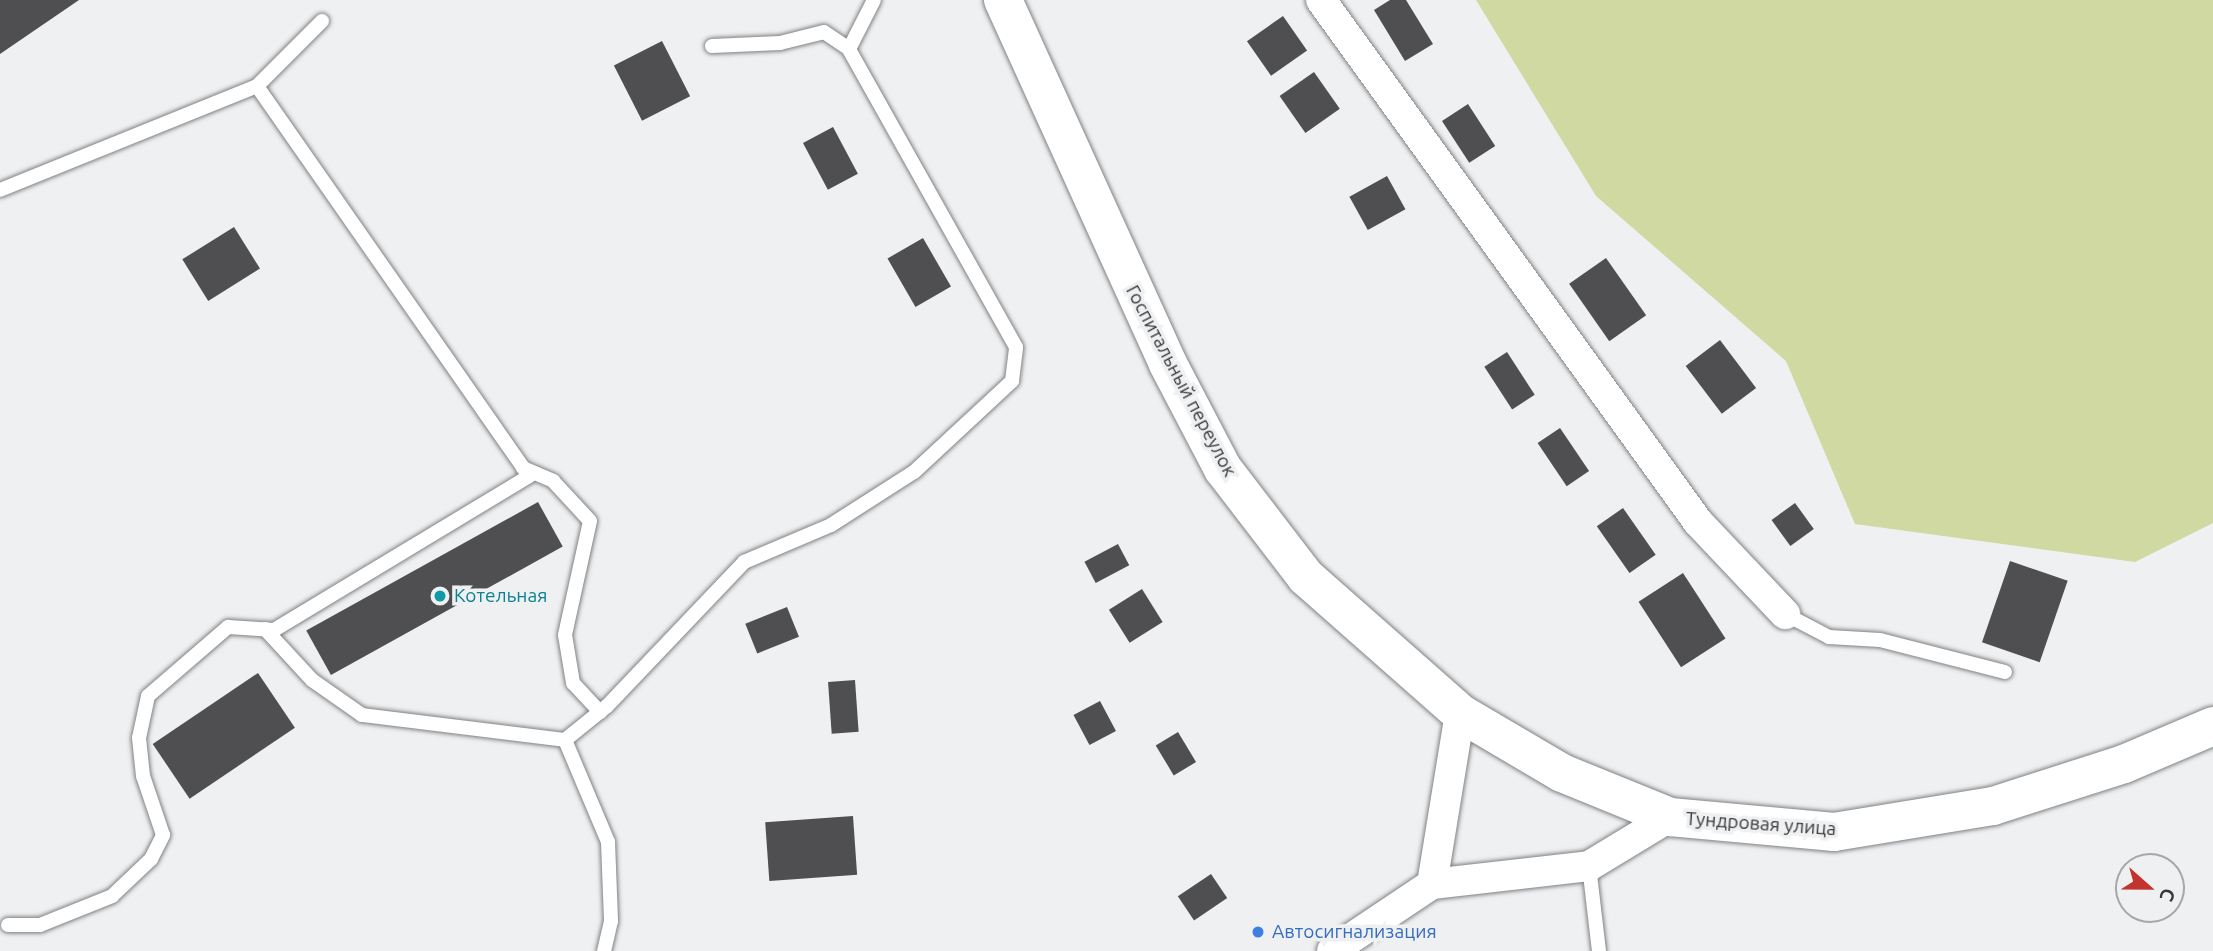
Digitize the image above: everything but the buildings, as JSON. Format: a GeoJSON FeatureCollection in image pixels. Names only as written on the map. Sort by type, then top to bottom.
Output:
{"type":"FeatureCollection","features":[{"type":"Feature","properties":{"kind":"main road","name":"Госпитальный переулок"},"geometry":{"type":"LineString","coordinates":[[1003,0],[1162,351],[1223,470],[1306,577],[1460,713],[1562,773],[1670,817]]}},
{"type":"Feature","properties":{"kind":"main road","name":"Тундровая улица"},"geometry":{"type":"LineString","coordinates":[[1670,817],[1834,832],[1910,821],[1993,806],[2124,764],[2213,726]]}},
{"type":"Feature","properties":{"kind":"street"},"geometry":{"type":"LineString","coordinates":[[1321,0],[1698,522],[1785,614]]}},
{"type":"Feature","properties":{"kind":"street"},"geometry":{"type":"LineString","coordinates":[[1432,884],[1460,713]]}},
{"type":"Feature","properties":{"kind":"street","name":"Тундровая улица"},"geometry":{"type":"LineString","coordinates":[[1332,951],[1432,884],[1589,866],[1670,817]]}},
{"type":"Feature","properties":{"kind":"lane"},"geometry":{"type":"LineString","coordinates":[[849,49],[874,0]]}},
{"type":"Feature","properties":{"kind":"lane"},"geometry":{"type":"LineString","coordinates":[[0,190],[257,86],[322,21]]}},
{"type":"Feature","properties":{"kind":"lane"},"geometry":{"type":"LineString","coordinates":[[265,629],[312,680],[362,715],[565,740],[600,712],[744,562],[831,525],[914,472],[1012,381],[1016,347],[849,49],[824,32],[780,43],[712,46]]}},
{"type":"Feature","properties":{"kind":"lane"},"geometry":{"type":"LineString","coordinates":[[8,925],[40,925],[112,896],[151,859],[163,835],[141,764],[139,738],[148,696],[228,627],[265,629],[529,476],[257,86]]}},
{"type":"Feature","properties":{"kind":"lane"},"geometry":{"type":"LineString","coordinates":[[523,468],[553,481],[590,521],[565,635],[573,683],[600,712]]}},
{"type":"Feature","properties":{"kind":"lane"},"geometry":{"type":"LineString","coordinates":[[1785,614],[1829,637],[1880,640],[2005,672]]}},
{"type":"Feature","properties":{"kind":"lane"},"geometry":{"type":"LineString","coordinates":[[565,740],[608,842],[611,921],[604,951]]}},
{"type":"Feature","properties":{"kind":"lane"},"geometry":{"type":"LineString","coordinates":[[1589,866],[1599,951]]}},
{"type":"Feature","properties":{"kind":"green space"},"geometry":{"type":"Polygon","coordinates":[[[1476,0],[2213,0],[2213,523],[2135,562],[1855,524],[1786,361],[1596,196],[1476,0]]]}},
{"type":"Feature","properties":{"kind":"place","name":"Котельная"},"geometry":{"type":"Point","coordinates":[440,596]}},
{"type":"Feature","properties":{"kind":"place","name":"Автосигнализация"},"geometry":{"type":"Point","coordinates":[1258,932]}}]}
